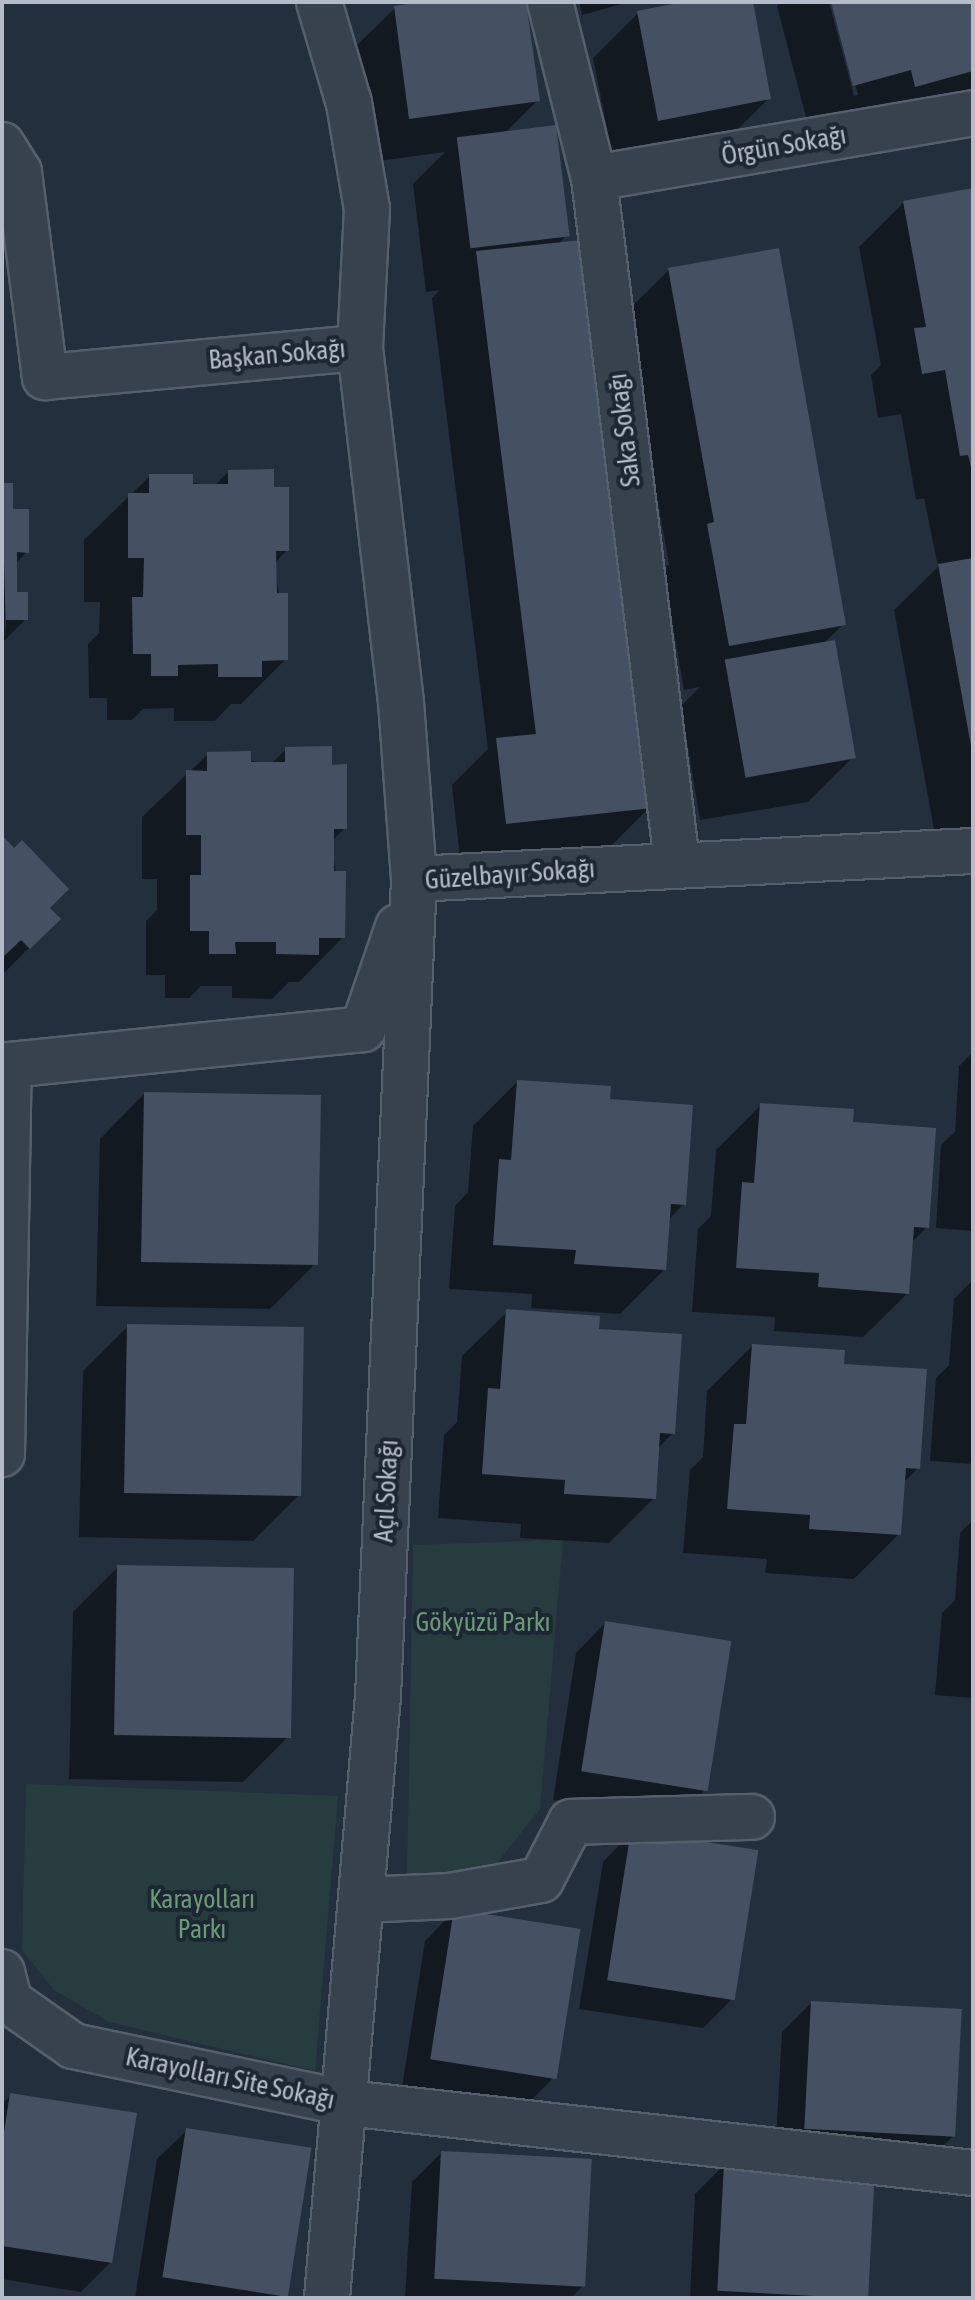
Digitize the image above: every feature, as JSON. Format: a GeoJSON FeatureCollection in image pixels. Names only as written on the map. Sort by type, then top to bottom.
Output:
{"type":"FeatureCollection","features":[{"type":"Feature","properties":{"kind":"street"},"geometry":{"type":"LineString","coordinates":[[319,2],[349,103],[367,209],[360,348]]}},
{"type":"Feature","properties":{"kind":"street","name":"Saka Sokağı"},"geometry":{"type":"LineString","coordinates":[[550,2],[594,178],[677,863]]}},
{"type":"Feature","properties":{"kind":"street","name":"Örgün Sokağı"},"geometry":{"type":"LineString","coordinates":[[594,178],[973,113]]}},
{"type":"Feature","properties":{"kind":"street","name":"Başkan Sokağı"},"geometry":{"type":"LineString","coordinates":[[2,145],[19,172],[45,377],[360,348],[401,702],[414,879]]}},
{"type":"Feature","properties":{"kind":"street","name":"Güzelbayır Sokağı"},"geometry":{"type":"LineString","coordinates":[[2,1454],[9,1065],[363,1029],[414,879],[677,863],[973,851]]}},
{"type":"Feature","properties":{"kind":"street","name":"Açıl Sokağı"},"geometry":{"type":"LineString","coordinates":[[347,2103],[378,1696],[414,879]]}},
{"type":"Feature","properties":{"kind":"street"},"geometry":{"type":"LineString","coordinates":[[362,1900],[450,1896],[541,1880],[571,1822],[752,1817]]}},
{"type":"Feature","properties":{"kind":"street","name":"Karayolları Site Sokağı"},"geometry":{"type":"LineString","coordinates":[[2,1972],[9,2001],[73,2046],[347,2103],[327,2298]]}},
{"type":"Feature","properties":{"kind":"street"},"geometry":{"type":"LineString","coordinates":[[347,2103],[973,2173]]}},
{"type":"Feature","properties":{"kind":"green space","name":"Gökyüzü Parkı"},"geometry":{"type":"Polygon","coordinates":[[[563,1540],[540,1809],[493,1868],[407,1876],[413,1545],[563,1540]]]}},
{"type":"Feature","properties":{"kind":"green space","name":"Karayolları Parkı"},"geometry":{"type":"Polygon","coordinates":[[[26,1784],[338,1796],[315,2071],[109,2022],[54,1990],[22,1950],[26,1784]]]}},
{"type":"Feature","properties":{"kind":"building"},"geometry":{"type":"Polygon","coordinates":[[[422,2],[526,2],[540,101],[409,119],[394,6],[422,2]]]}},
{"type":"Feature","properties":{"kind":"building"},"geometry":{"type":"Polygon","coordinates":[[[683,2],[753,2],[771,99],[658,121],[637,11],[683,2]]]}},
{"type":"Feature","properties":{"kind":"building"},"geometry":{"type":"Polygon","coordinates":[[[831,2],[973,2],[973,71],[915,87],[911,70],[853,86],[831,2]]]}},
{"type":"Feature","properties":{"kind":"building"},"geometry":{"type":"Polygon","coordinates":[[[556,125],[570,236],[470,248],[457,137],[556,125]]]}},
{"type":"Feature","properties":{"kind":"building"},"geometry":{"type":"Polygon","coordinates":[[[973,188],[972,471],[968,455],[960,456],[945,370],[922,374],[914,328],[926,327],[903,201],[973,188]]]}},
{"type":"Feature","properties":{"kind":"building"},"geometry":{"type":"Polygon","coordinates":[[[582,240],[652,808],[506,824],[496,738],[536,734],[476,251],[582,240]]]}},
{"type":"Feature","properties":{"kind":"building"},"geometry":{"type":"Polygon","coordinates":[[[779,248],[846,625],[729,646],[707,524],[714,522],[668,268],[779,248]]]}},
{"type":"Feature","properties":{"kind":"building"},"geometry":{"type":"Polygon","coordinates":[[[274,469],[274,487],[289,487],[289,551],[276,551],[277,593],[288,593],[288,660],[262,661],[262,677],[218,677],[218,664],[178,665],[178,676],[151,676],[151,654],[133,654],[132,597],[143,597],[144,558],[128,558],[128,493],[149,493],[149,474],[193,474],[193,484],[228,484],[228,470],[274,469]]]}},
{"type":"Feature","properties":{"kind":"building"},"geometry":{"type":"Polygon","coordinates":[[[2,483],[13,483],[13,509],[29,509],[29,553],[17,552],[17,592],[28,592],[28,620],[6,620],[2,483]]]}},
{"type":"Feature","properties":{"kind":"building"},"geometry":{"type":"Polygon","coordinates":[[[973,558],[973,746],[971,746],[938,564],[973,558]]]}},
{"type":"Feature","properties":{"kind":"building"},"geometry":{"type":"Polygon","coordinates":[[[835,640],[856,758],[746,778],[725,659],[835,640]]]}},
{"type":"Feature","properties":{"kind":"building"},"geometry":{"type":"Polygon","coordinates":[[[332,746],[332,765],[347,764],[347,829],[334,829],[334,871],[346,871],[345,938],[319,938],[319,955],[276,954],[276,942],[235,942],[236,954],[209,954],[209,931],[190,931],[190,875],[201,875],[201,835],[186,835],[186,770],[207,771],[207,752],[251,751],[251,762],[285,762],[285,747],[332,746]]]}},
{"type":"Feature","properties":{"kind":"building"},"geometry":{"type":"Polygon","coordinates":[[[2,835],[14,848],[22,840],[69,889],[50,908],[61,919],[30,949],[21,940],[2,958],[2,835]]]}},
{"type":"Feature","properties":{"kind":"building"},"geometry":{"type":"Polygon","coordinates":[[[517,1080],[611,1086],[610,1099],[693,1105],[686,1205],[671,1204],[666,1270],[574,1264],[576,1250],[493,1245],[499,1159],[511,1160],[517,1080]]]}},
{"type":"Feature","properties":{"kind":"building"},"geometry":{"type":"Polygon","coordinates":[[[144,1092],[321,1095],[318,1265],[141,1262],[144,1092]]]}},
{"type":"Feature","properties":{"kind":"building"},"geometry":{"type":"Polygon","coordinates":[[[760,1103],[854,1109],[853,1122],[936,1128],[929,1228],[914,1227],[909,1294],[818,1287],[819,1273],[736,1268],[742,1182],[754,1183],[760,1103]]]}},
{"type":"Feature","properties":{"kind":"building"},"geometry":{"type":"Polygon","coordinates":[[[506,1309],[600,1316],[599,1329],[682,1334],[675,1434],[660,1433],[656,1499],[564,1494],[565,1480],[482,1474],[488,1388],[500,1389],[506,1309]]]}},
{"type":"Feature","properties":{"kind":"building"},"geometry":{"type":"Polygon","coordinates":[[[127,1324],[304,1327],[301,1496],[124,1493],[127,1324]]]}},
{"type":"Feature","properties":{"kind":"building"},"geometry":{"type":"Polygon","coordinates":[[[752,1344],[845,1350],[844,1364],[927,1369],[920,1469],[906,1468],[901,1535],[809,1529],[810,1515],[727,1509],[734,1424],[746,1424],[752,1344]]]}},
{"type":"Feature","properties":{"kind":"building"},"geometry":{"type":"Polygon","coordinates":[[[117,1565],[294,1568],[291,1738],[114,1735],[117,1565]]]}},
{"type":"Feature","properties":{"kind":"building"},"geometry":{"type":"Polygon","coordinates":[[[605,1621],[731,1641],[708,1791],[581,1771],[605,1621]]]}},
{"type":"Feature","properties":{"kind":"building"},"geometry":{"type":"Polygon","coordinates":[[[631,1830],[758,1850],[735,2000],[607,1980],[631,1830]]]}},
{"type":"Feature","properties":{"kind":"building"},"geometry":{"type":"Polygon","coordinates":[[[454,1909],[580,1929],[557,2079],[430,2059],[454,1909]]]}},
{"type":"Feature","properties":{"kind":"building"},"geometry":{"type":"Polygon","coordinates":[[[811,2001],[962,2009],[955,2137],[804,2129],[811,2001]]]}},
{"type":"Feature","properties":{"kind":"building"},"geometry":{"type":"Polygon","coordinates":[[[10,2093],[137,2113],[112,2263],[2,2246],[2,2145],[10,2093]]]}},
{"type":"Feature","properties":{"kind":"building"},"geometry":{"type":"Polygon","coordinates":[[[186,2128],[311,2148],[288,2297],[162,2277],[186,2128]]]}},
{"type":"Feature","properties":{"kind":"building"},"geometry":{"type":"Polygon","coordinates":[[[441,2151],[592,2159],[585,2287],[434,2279],[441,2151]]]}},
{"type":"Feature","properties":{"kind":"building"},"geometry":{"type":"Polygon","coordinates":[[[724,2163],[875,2171],[868,2298],[717,2291],[724,2163]]]}}]}
